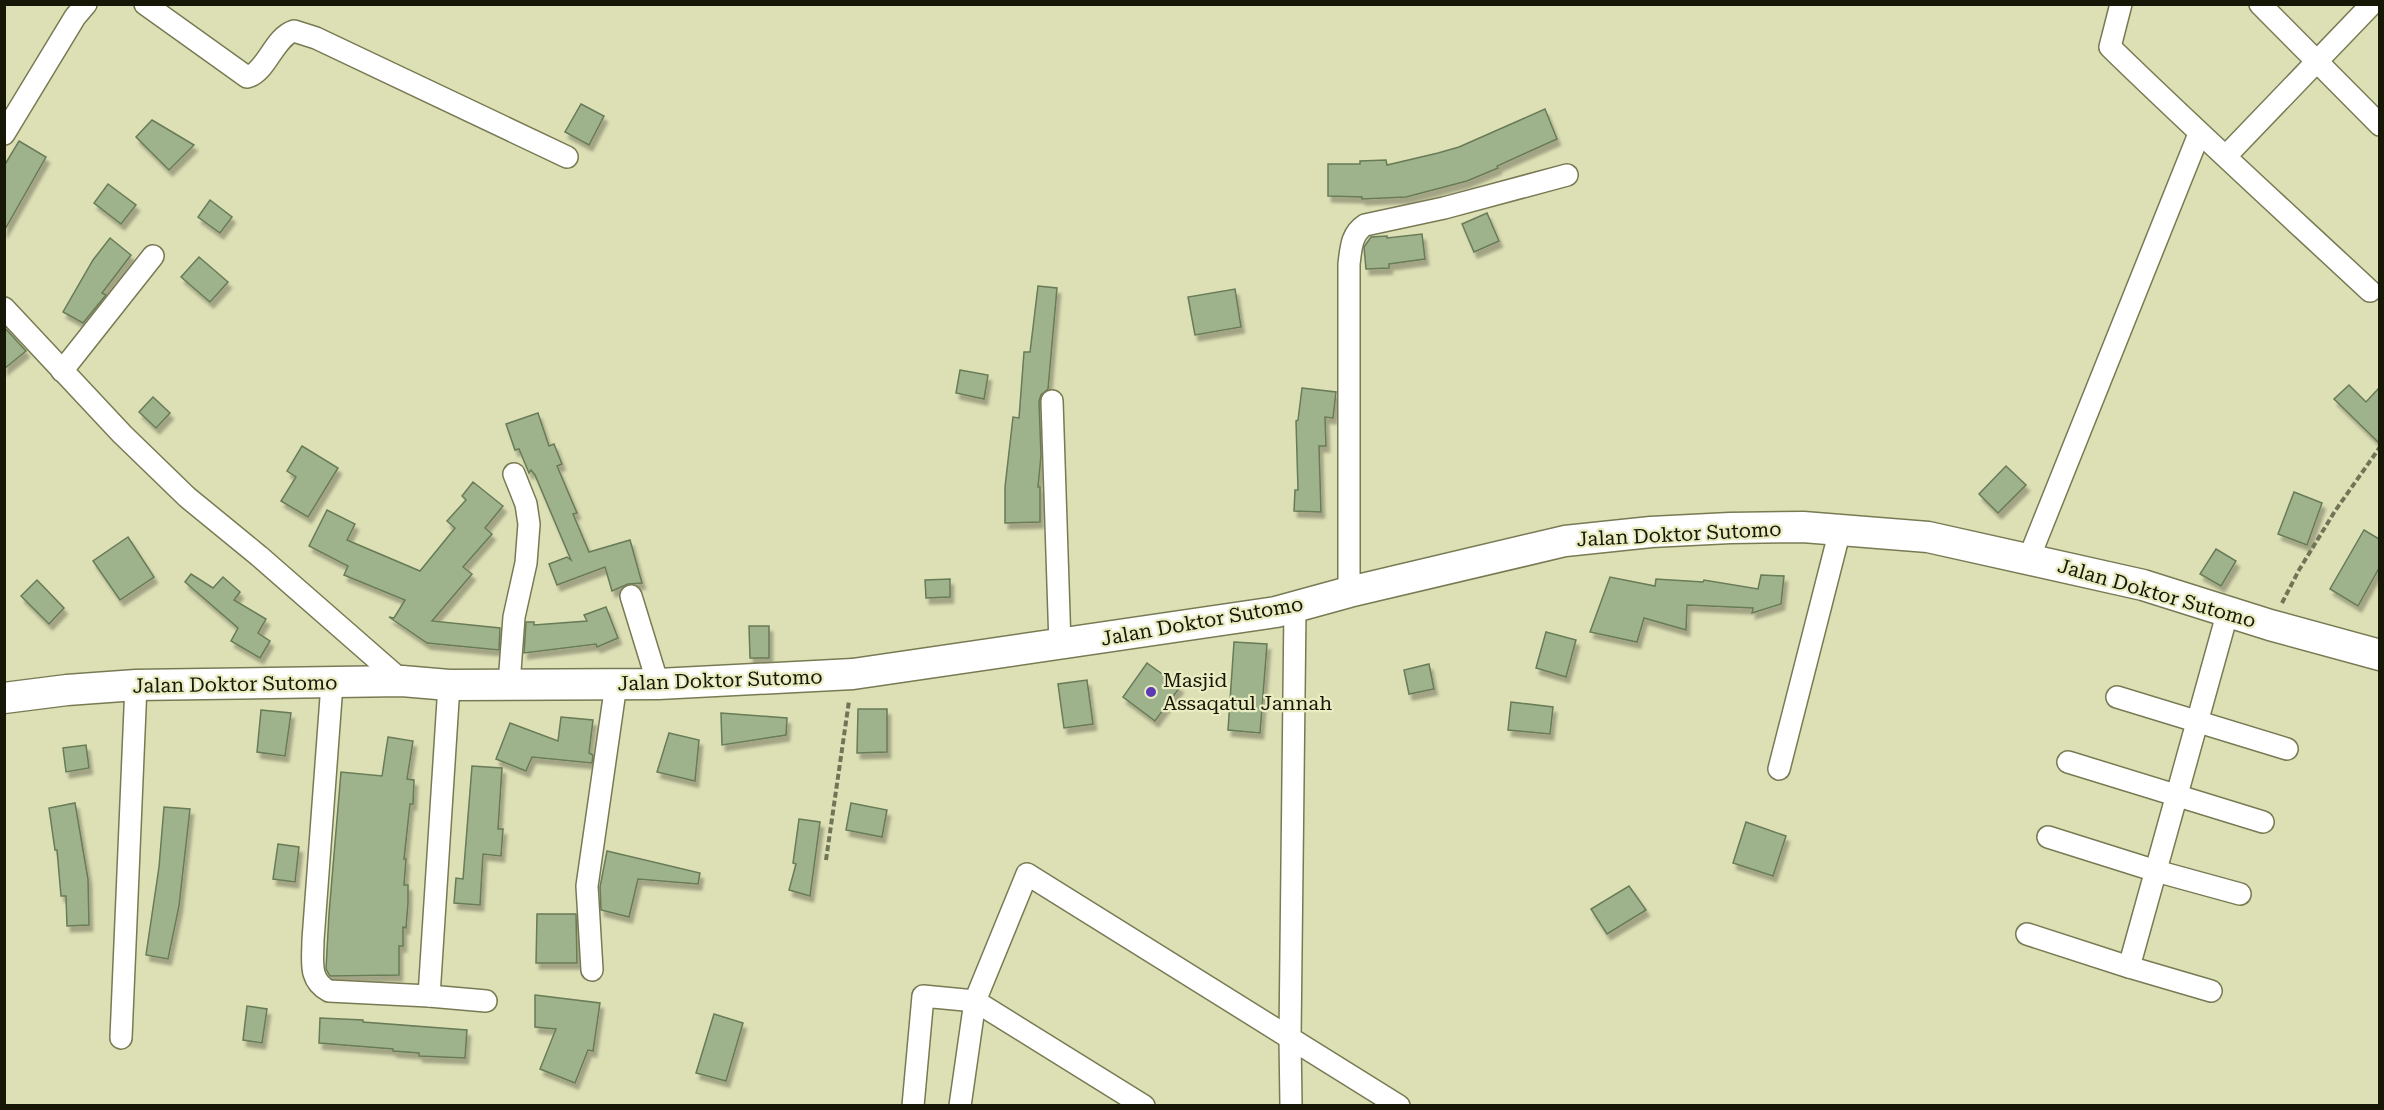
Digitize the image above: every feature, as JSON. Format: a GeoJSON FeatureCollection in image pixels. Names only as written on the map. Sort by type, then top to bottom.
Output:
{"type":"FeatureCollection","features":[{"type":"Feature","properties":{"kind":"street"},"geometry":{"type":"LineString","coordinates":[[4,134],[75,17],[86,4]]}},
{"type":"Feature","properties":{"kind":"street"},"geometry":{"type":"LineString","coordinates":[[145,4],[247,77],[255,73],[284,37],[294,31],[325,42],[567,157]]}},
{"type":"Feature","properties":{"kind":"street"},"geometry":{"type":"LineString","coordinates":[[2121,4],[2110,47],[2199,134],[2226,156],[2370,291]]}},
{"type":"Feature","properties":{"kind":"street"},"geometry":{"type":"LineString","coordinates":[[2260,4],[2379,124]]}},
{"type":"Feature","properties":{"kind":"street"},"geometry":{"type":"LineString","coordinates":[[2226,156],[2372,4]]}},
{"type":"Feature","properties":{"kind":"street"},"geometry":{"type":"LineString","coordinates":[[2029,558],[2199,134]]}},
{"type":"Feature","properties":{"kind":"street"},"geometry":{"type":"LineString","coordinates":[[1349,592],[1349,264],[1352,240],[1358,230],[1365,225],[1444,208],[1567,175]]}},
{"type":"Feature","properties":{"kind":"street"},"geometry":{"type":"LineString","coordinates":[[62,371],[153,256]]}},
{"type":"Feature","properties":{"kind":"street"},"geometry":{"type":"LineString","coordinates":[[4,308],[122,434],[187,497],[259,556],[402,681]]}},
{"type":"Feature","properties":{"kind":"street"},"geometry":{"type":"LineString","coordinates":[[1052,401],[1059,645]]}},
{"type":"Feature","properties":{"kind":"street"},"geometry":{"type":"LineString","coordinates":[[509,684],[514,617],[526,563],[529,524],[526,504],[514,474]]}},
{"type":"Feature","properties":{"kind":"street","name":"Jalan Doktor Sutomo"},"geometry":{"type":"LineString","coordinates":[[4,698],[136,685],[256,682],[332,684],[402,681],[449,685],[658,684],[853,674],[1295,608],[1349,592],[1564,541],[1651,532],[1730,528],[1840,530],[1928,537],[2143,585],[2270,625],[2379,655]]}},
{"type":"Feature","properties":{"kind":"street"},"geometry":{"type":"LineString","coordinates":[[1779,769],[1840,530]]}},
{"type":"Feature","properties":{"kind":"street"},"geometry":{"type":"LineString","coordinates":[[631,596],[658,684]]}},
{"type":"Feature","properties":{"kind":"street"},"geometry":{"type":"LineString","coordinates":[[1291,1106],[1295,608]]}},
{"type":"Feature","properties":{"kind":"street"},"geometry":{"type":"LineString","coordinates":[[2129,967],[2228,611]]}},
{"type":"Feature","properties":{"kind":"street"},"geometry":{"type":"LineString","coordinates":[[332,684],[313,940],[315,980],[329,991],[486,1000]]}},
{"type":"Feature","properties":{"kind":"street"},"geometry":{"type":"LineString","coordinates":[[592,970],[587,886],[616,684]]}},
{"type":"Feature","properties":{"kind":"street"},"geometry":{"type":"LineString","coordinates":[[121,1038],[136,685]]}},
{"type":"Feature","properties":{"kind":"street"},"geometry":{"type":"LineString","coordinates":[[429,996],[449,685]]}},
{"type":"Feature","properties":{"kind":"street"},"geometry":{"type":"LineString","coordinates":[[2117,697],[2287,749]]}},
{"type":"Feature","properties":{"kind":"street"},"geometry":{"type":"LineString","coordinates":[[2068,762],[2263,822]]}},
{"type":"Feature","properties":{"kind":"street"},"geometry":{"type":"LineString","coordinates":[[2048,837],[2156,871],[2240,894]]}},
{"type":"Feature","properties":{"kind":"street"},"geometry":{"type":"LineString","coordinates":[[960,1106],[975,1001],[1027,874],[1399,1106]]}},
{"type":"Feature","properties":{"kind":"street"},"geometry":{"type":"LineString","coordinates":[[2027,934],[2211,991]]}},
{"type":"Feature","properties":{"kind":"street"},"geometry":{"type":"LineString","coordinates":[[913,1106],[922,996],[975,1001],[1144,1106]]}},
{"type":"Feature","properties":{"kind":"path"},"geometry":{"type":"LineString","coordinates":[[2270,625],[2329,521],[2379,447]]}},
{"type":"Feature","properties":{"kind":"path"},"geometry":{"type":"LineString","coordinates":[[826,860],[853,674]]}},
{"type":"Feature","properties":{"kind":"building"},"geometry":{"type":"Polygon","coordinates":[[[581,104],[604,116],[589,145],[565,132],[581,104]]]}},
{"type":"Feature","properties":{"kind":"building"},"geometry":{"type":"Polygon","coordinates":[[[1545,109],[1557,139],[1467,181],[1406,197],[1362,199],[1362,197],[1328,196],[1328,164],[1360,164],[1360,161],[1386,160],[1387,165],[1438,153],[1459,147],[1545,109]]]}},
{"type":"Feature","properties":{"kind":"building"},"geometry":{"type":"Polygon","coordinates":[[[152,120],[194,145],[169,170],[136,137],[152,120]]]}},
{"type":"Feature","properties":{"kind":"building"},"geometry":{"type":"Polygon","coordinates":[[[19,141],[46,157],[4,231],[4,166],[19,141]]]}},
{"type":"Feature","properties":{"kind":"building"},"geometry":{"type":"Polygon","coordinates":[[[108,184],[136,205],[121,224],[94,203],[108,184]]]}},
{"type":"Feature","properties":{"kind":"building"},"geometry":{"type":"Polygon","coordinates":[[[210,200],[232,217],[220,233],[198,217],[210,200]]]}},
{"type":"Feature","properties":{"kind":"building"},"geometry":{"type":"Polygon","coordinates":[[[1487,213],[1499,241],[1474,252],[1462,224],[1487,213]]]}},
{"type":"Feature","properties":{"kind":"building"},"geometry":{"type":"Polygon","coordinates":[[[1422,234],[1425,259],[1389,264],[1389,268],[1366,269],[1364,247],[1371,237],[1387,236],[1387,238],[1422,234]]]}},
{"type":"Feature","properties":{"kind":"building"},"geometry":{"type":"Polygon","coordinates":[[[110,238],[131,255],[102,293],[106,295],[83,323],[63,312],[93,260],[110,238]]]}},
{"type":"Feature","properties":{"kind":"building"},"geometry":{"type":"Polygon","coordinates":[[[199,257],[228,282],[210,302],[181,277],[199,257]]]}},
{"type":"Feature","properties":{"kind":"building"},"geometry":{"type":"Polygon","coordinates":[[[1038,286],[1057,288],[1048,389],[1041,395],[1039,401],[1040,522],[1005,523],[1005,487],[1013,417],[1019,418],[1024,352],[1030,352],[1038,286]]]}},
{"type":"Feature","properties":{"kind":"building"},"geometry":{"type":"Polygon","coordinates":[[[1235,289],[1241,327],[1195,335],[1188,297],[1235,289]]]}},
{"type":"Feature","properties":{"kind":"building"},"geometry":{"type":"Polygon","coordinates":[[[4,327],[26,351],[4,369],[4,327]]]}},
{"type":"Feature","properties":{"kind":"building"},"geometry":{"type":"Polygon","coordinates":[[[960,370],[988,375],[984,399],[956,393],[960,370]]]}},
{"type":"Feature","properties":{"kind":"building"},"geometry":{"type":"Polygon","coordinates":[[[2349,385],[2366,402],[2379,388],[2379,443],[2334,399],[2349,385]]]}},
{"type":"Feature","properties":{"kind":"building"},"geometry":{"type":"Polygon","coordinates":[[[1302,388],[1336,392],[1333,418],[1325,417],[1326,446],[1319,446],[1321,512],[1294,511],[1295,490],[1298,490],[1296,421],[1302,388]]]}},
{"type":"Feature","properties":{"kind":"building"},"geometry":{"type":"Polygon","coordinates":[[[153,397],[170,413],[156,428],[139,412],[153,397]]]}},
{"type":"Feature","properties":{"kind":"building"},"geometry":{"type":"Polygon","coordinates":[[[538,413],[549,446],[554,444],[562,464],[557,466],[577,513],[573,514],[589,552],[630,540],[642,583],[628,584],[612,591],[605,567],[557,585],[549,564],[567,557],[571,560],[535,475],[531,470],[529,473],[519,449],[515,450],[506,424],[538,413]]]}},
{"type":"Feature","properties":{"kind":"building"},"geometry":{"type":"Polygon","coordinates":[[[302,446],[338,468],[308,517],[281,501],[296,477],[287,471],[302,446]]]}},
{"type":"Feature","properties":{"kind":"building"},"geometry":{"type":"Polygon","coordinates":[[[2006,466],[2026,485],[1998,513],[1979,494],[2006,466]]]}},
{"type":"Feature","properties":{"kind":"building"},"geometry":{"type":"Polygon","coordinates":[[[473,482],[503,506],[485,528],[492,534],[463,567],[472,574],[432,621],[500,628],[499,650],[427,643],[389,617],[394,618],[405,600],[344,575],[348,566],[309,546],[327,510],[355,524],[347,540],[420,571],[455,528],[447,521],[466,500],[462,496],[473,482]]]}},
{"type":"Feature","properties":{"kind":"building"},"geometry":{"type":"Polygon","coordinates":[[[2294,492],[2322,503],[2307,545],[2278,534],[2294,492]]]}},
{"type":"Feature","properties":{"kind":"building"},"geometry":{"type":"Polygon","coordinates":[[[2364,530],[2379,539],[2379,568],[2358,606],[2330,589],[2364,530]]]}},
{"type":"Feature","properties":{"kind":"building"},"geometry":{"type":"Polygon","coordinates":[[[128,537],[154,577],[120,600],[93,561],[128,537]]]}},
{"type":"Feature","properties":{"kind":"building"},"geometry":{"type":"Polygon","coordinates":[[[2216,549],[2236,561],[2221,586],[2200,574],[2216,549]]]}},
{"type":"Feature","properties":{"kind":"building"},"geometry":{"type":"Polygon","coordinates":[[[191,574],[213,588],[223,577],[240,592],[234,600],[266,619],[258,633],[270,641],[260,658],[231,641],[238,628],[185,582],[191,574]]]}},
{"type":"Feature","properties":{"kind":"building"},"geometry":{"type":"Polygon","coordinates":[[[1761,575],[1784,576],[1781,604],[1752,613],[1753,608],[1687,605],[1686,630],[1644,618],[1637,642],[1590,632],[1610,577],[1655,586],[1656,579],[1703,582],[1704,580],[1758,589],[1761,575]]]}},
{"type":"Feature","properties":{"kind":"building"},"geometry":{"type":"Polygon","coordinates":[[[950,579],[950,597],[926,598],[925,580],[950,579]]]}},
{"type":"Feature","properties":{"kind":"building"},"geometry":{"type":"Polygon","coordinates":[[[37,580],[64,608],[49,624],[21,596],[37,580]]]}},
{"type":"Feature","properties":{"kind":"building"},"geometry":{"type":"Polygon","coordinates":[[[606,607],[618,638],[597,647],[596,644],[524,653],[526,622],[534,622],[534,625],[587,621],[584,615],[606,607]]]}},
{"type":"Feature","properties":{"kind":"building"},"geometry":{"type":"Polygon","coordinates":[[[749,626],[769,626],[769,658],[750,658],[749,626]]]}},
{"type":"Feature","properties":{"kind":"building"},"geometry":{"type":"Polygon","coordinates":[[[1546,632],[1576,640],[1566,677],[1536,668],[1546,632]]]}},
{"type":"Feature","properties":{"kind":"building"},"geometry":{"type":"Polygon","coordinates":[[[1234,642],[1267,644],[1260,733],[1228,730],[1234,642]]]}},
{"type":"Feature","properties":{"kind":"building","name":"Masjid Assaqatul Jannah"},"geometry":{"type":"Polygon","coordinates":[[[1147,663],[1180,687],[1155,721],[1123,697],[1147,663]]]}},
{"type":"Feature","properties":{"kind":"building"},"geometry":{"type":"Polygon","coordinates":[[[1429,664],[1434,689],[1409,694],[1404,670],[1429,664]]]}},
{"type":"Feature","properties":{"kind":"building"},"geometry":{"type":"Polygon","coordinates":[[[1087,680],[1093,724],[1064,728],[1058,684],[1087,680]]]}},
{"type":"Feature","properties":{"kind":"building"},"geometry":{"type":"Polygon","coordinates":[[[1511,702],[1553,707],[1550,734],[1508,730],[1511,702]]]}},
{"type":"Feature","properties":{"kind":"building"},"geometry":{"type":"Polygon","coordinates":[[[858,709],[887,709],[887,752],[857,753],[858,709]]]}},
{"type":"Feature","properties":{"kind":"building"},"geometry":{"type":"Polygon","coordinates":[[[261,710],[291,713],[285,756],[257,752],[261,710]]]}},
{"type":"Feature","properties":{"kind":"building"},"geometry":{"type":"Polygon","coordinates":[[[721,713],[787,718],[786,735],[722,745],[721,713]]]}},
{"type":"Feature","properties":{"kind":"building"},"geometry":{"type":"Polygon","coordinates":[[[561,717],[593,720],[589,753],[593,755],[592,763],[532,757],[526,771],[496,759],[510,723],[558,741],[561,717]]]}},
{"type":"Feature","properties":{"kind":"building"},"geometry":{"type":"Polygon","coordinates":[[[669,733],[699,740],[695,781],[657,772],[669,733]]]}},
{"type":"Feature","properties":{"kind":"building"},"geometry":{"type":"Polygon","coordinates":[[[388,737],[413,741],[407,779],[414,780],[413,804],[410,804],[404,859],[406,859],[404,885],[408,885],[408,903],[406,928],[403,927],[403,946],[399,946],[399,975],[330,976],[326,969],[341,772],[382,776],[388,737]]]}},
{"type":"Feature","properties":{"kind":"building"},"geometry":{"type":"Polygon","coordinates":[[[86,745],[89,768],[66,772],[63,748],[86,745]]]}},
{"type":"Feature","properties":{"kind":"building"},"geometry":{"type":"Polygon","coordinates":[[[472,766],[502,768],[498,829],[503,829],[501,856],[483,854],[480,905],[454,903],[456,878],[463,879],[472,766]]]}},
{"type":"Feature","properties":{"kind":"building"},"geometry":{"type":"Polygon","coordinates":[[[75,803],[88,879],[89,925],[67,926],[66,896],[61,896],[57,850],[55,850],[49,808],[75,803]]]}},
{"type":"Feature","properties":{"kind":"building"},"geometry":{"type":"Polygon","coordinates":[[[851,803],[887,810],[882,837],[846,830],[851,803]]]}},
{"type":"Feature","properties":{"kind":"building"},"geometry":{"type":"Polygon","coordinates":[[[164,807],[190,809],[179,906],[168,959],[146,955],[159,867],[164,807]]]}},
{"type":"Feature","properties":{"kind":"building"},"geometry":{"type":"Polygon","coordinates":[[[799,819],[820,822],[810,896],[789,890],[796,864],[793,863],[799,819]]]}},
{"type":"Feature","properties":{"kind":"building"},"geometry":{"type":"Polygon","coordinates":[[[1746,822],[1786,836],[1773,876],[1733,863],[1746,822]]]}},
{"type":"Feature","properties":{"kind":"building"},"geometry":{"type":"Polygon","coordinates":[[[278,844],[299,847],[295,882],[273,879],[278,844]]]}},
{"type":"Feature","properties":{"kind":"building"},"geometry":{"type":"Polygon","coordinates":[[[607,851],[700,873],[698,884],[638,879],[629,917],[601,910],[600,887],[607,851]]]}},
{"type":"Feature","properties":{"kind":"building"},"geometry":{"type":"Polygon","coordinates":[[[1629,886],[1646,910],[1607,934],[1591,909],[1629,886]]]}},
{"type":"Feature","properties":{"kind":"building"},"geometry":{"type":"Polygon","coordinates":[[[537,914],[576,914],[577,963],[536,963],[537,914]]]}},
{"type":"Feature","properties":{"kind":"building"},"geometry":{"type":"Polygon","coordinates":[[[535,995],[600,1003],[593,1051],[588,1050],[575,1083],[540,1069],[556,1029],[535,1027],[535,995]]]}},
{"type":"Feature","properties":{"kind":"building"},"geometry":{"type":"Polygon","coordinates":[[[247,1006],[267,1009],[262,1043],[243,1040],[247,1006]]]}},
{"type":"Feature","properties":{"kind":"building"},"geometry":{"type":"Polygon","coordinates":[[[714,1014],[743,1023],[726,1081],[696,1073],[714,1014]]]}},
{"type":"Feature","properties":{"kind":"building"},"geometry":{"type":"Polygon","coordinates":[[[320,1018],[467,1030],[465,1058],[419,1056],[419,1053],[393,1051],[393,1049],[319,1043],[320,1018]]]}},
{"type":"Feature","properties":{"kind":"place","name":"Masjid Assaqatul Jannah"},"geometry":{"type":"Point","coordinates":[1151,692]}}]}
